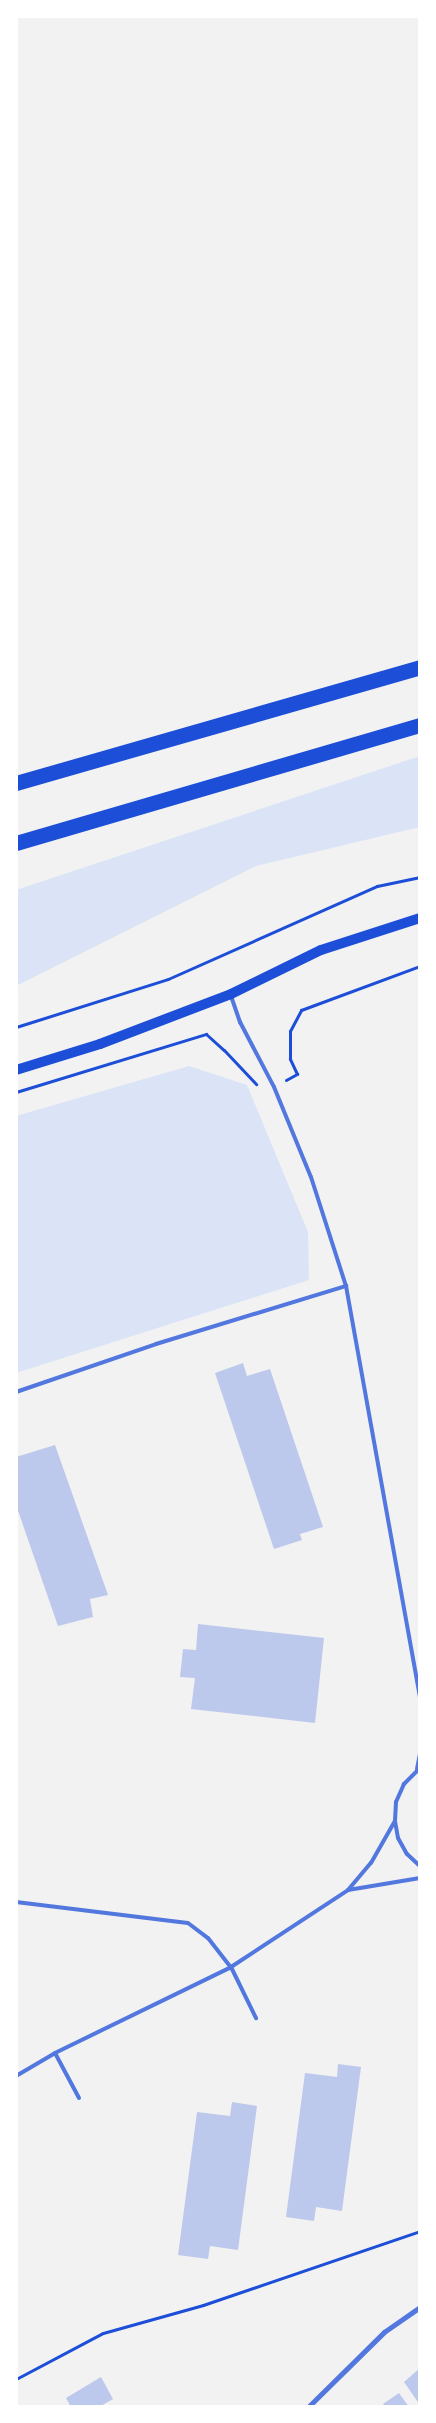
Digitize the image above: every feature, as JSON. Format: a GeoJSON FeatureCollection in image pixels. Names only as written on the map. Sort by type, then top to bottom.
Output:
{"type":"FeatureCollection","features":[{"type":"Feature","properties":{"kind":"highway"},"geometry":{"type":"LineString","coordinates":[[16,783],[420,666]]}},
{"type":"Feature","properties":{"kind":"highway"},"geometry":{"type":"LineString","coordinates":[[16,843],[420,725]]}},
{"type":"Feature","properties":{"kind":"main road"},"geometry":{"type":"LineString","coordinates":[[16,1070],[100,1044],[231,994],[321,950],[420,918]]}},
{"type":"Feature","properties":{"kind":"street"},"geometry":{"type":"LineString","coordinates":[[308,2407],[384,2332],[420,2307]]}},
{"type":"Feature","properties":{"kind":"lane"},"geometry":{"type":"LineString","coordinates":[[231,994],[240,1022],[274,1087],[311,1176],[346,1286],[420,1698]]}},
{"type":"Feature","properties":{"kind":"lane"},"geometry":{"type":"LineString","coordinates":[[16,1392],[156,1344],[346,1286]]}},
{"type":"Feature","properties":{"kind":"lane"},"geometry":{"type":"LineString","coordinates":[[420,1754],[418,1768],[404,1784],[396,1802],[394,1821],[398,1838],[407,1854],[420,1866]]}},
{"type":"Feature","properties":{"kind":"lane"},"geometry":{"type":"LineString","coordinates":[[16,2076],[55,2053],[231,1968],[348,1890],[370,1863],[394,1821]]}},
{"type":"Feature","properties":{"kind":"lane"},"geometry":{"type":"LineString","coordinates":[[348,1890],[420,1878]]}},
{"type":"Feature","properties":{"kind":"lane"},"geometry":{"type":"LineString","coordinates":[[16,1902],[188,1923],[208,1938],[231,1968],[256,2018]]}},
{"type":"Feature","properties":{"kind":"lane"},"geometry":{"type":"LineString","coordinates":[[55,2053],[79,2098]]}},
{"type":"Feature","properties":{"kind":"path"},"geometry":{"type":"LineString","coordinates":[[16,1027],[168,978],[377,886],[420,877]]}},
{"type":"Feature","properties":{"kind":"path"},"geometry":{"type":"LineString","coordinates":[[297,1074],[290,1059],[290,1031],[301,1010],[420,966]]}},
{"type":"Feature","properties":{"kind":"path"},"geometry":{"type":"LineString","coordinates":[[16,1092],[206,1034],[224,1050],[259,1088]]}},
{"type":"Feature","properties":{"kind":"path"},"geometry":{"type":"LineString","coordinates":[[16,2379],[103,2333],[203,2305],[420,2231]]}},
{"type":"Feature","properties":{"kind":"shaded area"},"geometry":{"type":"Polygon","coordinates":[[[420,756],[420,827],[256,866],[16,986],[16,890],[420,756]]]}},
{"type":"Feature","properties":{"kind":"shaded area"},"geometry":{"type":"Polygon","coordinates":[[[189,1066],[247,1085],[308,1232],[309,1280],[16,1373],[16,1116],[189,1066]]]}},
{"type":"Feature","properties":{"kind":"building"},"geometry":{"type":"Polygon","coordinates":[[[243,1363],[247,1376],[270,1369],[323,1527],[300,1534],[302,1540],[274,1549],[215,1373],[243,1363]]]}},
{"type":"Feature","properties":{"kind":"building"},"geometry":{"type":"Polygon","coordinates":[[[55,1445],[108,1595],[90,1599],[93,1617],[58,1626],[16,1505],[16,1457],[55,1445]]]}},
{"type":"Feature","properties":{"kind":"building"},"geometry":{"type":"Polygon","coordinates":[[[198,1624],[324,1638],[315,1723],[191,1709],[195,1678],[180,1677],[183,1649],[196,1650],[198,1624]]]}},
{"type":"Feature","properties":{"kind":"building"},"geometry":{"type":"Polygon","coordinates":[[[338,2064],[361,2067],[342,2211],[316,2207],[314,2221],[286,2217],[305,2073],[337,2077],[338,2064]]]}},
{"type":"Feature","properties":{"kind":"building"},"geometry":{"type":"Polygon","coordinates":[[[232,2102],[257,2106],[238,2250],[210,2246],[208,2259],[178,2255],[197,2112],[230,2116],[232,2102]]]}},
{"type":"Feature","properties":{"kind":"building"},"geometry":{"type":"Polygon","coordinates":[[[420,2368],[420,2405],[404,2382],[420,2368]]]}},
{"type":"Feature","properties":{"kind":"building"},"geometry":{"type":"Polygon","coordinates":[[[101,2377],[113,2399],[99,2407],[71,2407],[66,2398],[101,2377]]]}},
{"type":"Feature","properties":{"kind":"building"},"geometry":{"type":"Polygon","coordinates":[[[399,2393],[409,2407],[385,2407],[383,2404],[399,2393]]]}}]}
